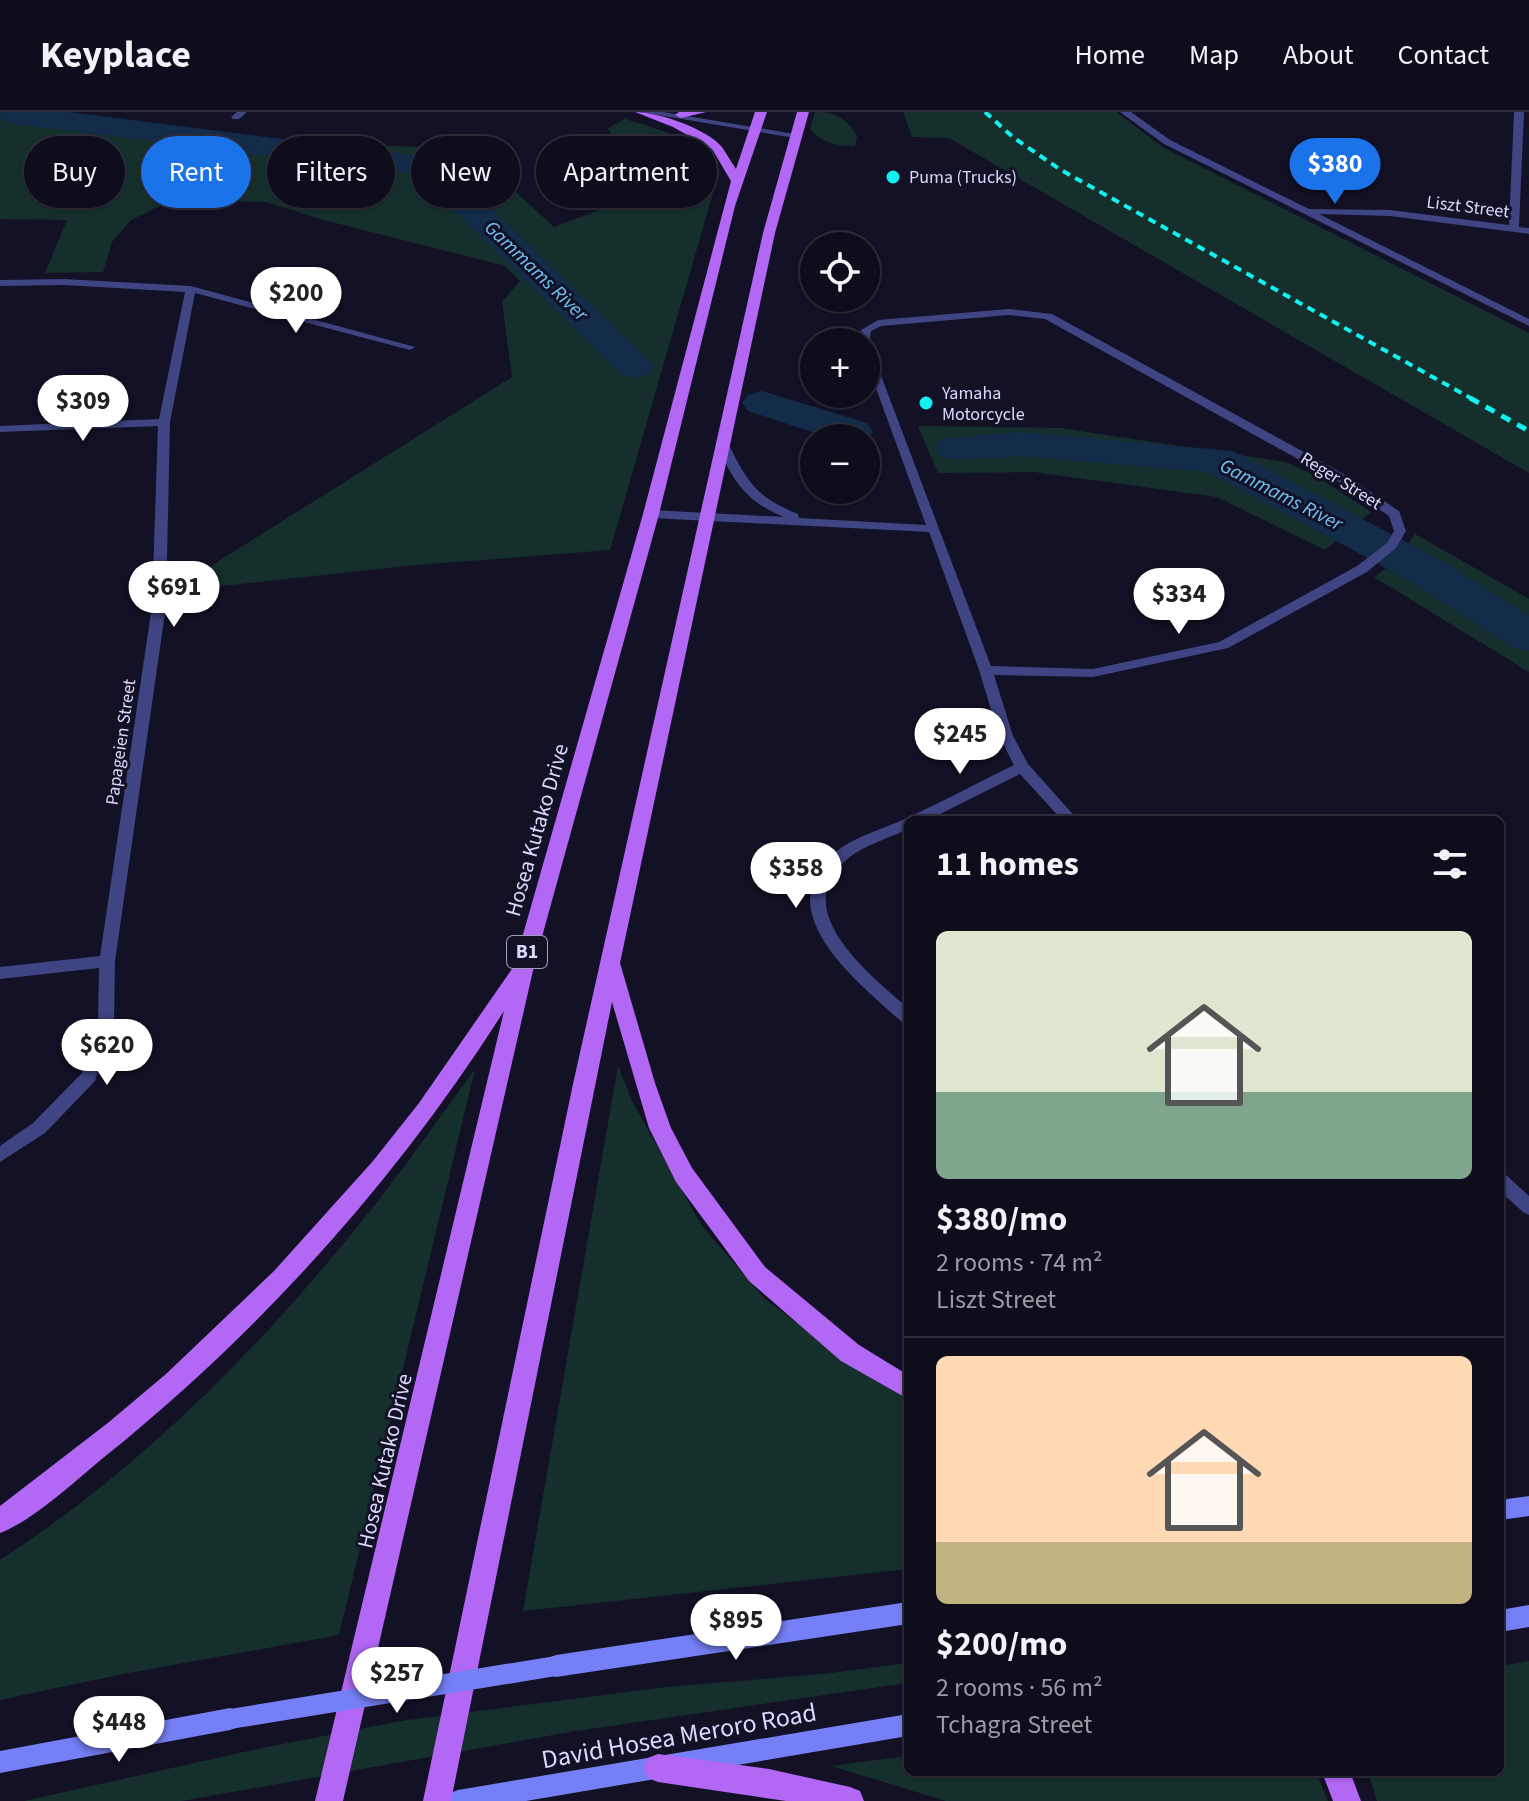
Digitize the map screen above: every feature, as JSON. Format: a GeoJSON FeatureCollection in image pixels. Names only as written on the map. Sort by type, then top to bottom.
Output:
{"type":"FeatureCollection","features":[{"type":"Feature","properties":{"kind":"main road"},"geometry":{"type":"LineString","coordinates":[[643,112],[688,130],[716,147],[737,181]]}},
{"type":"Feature","properties":{"kind":"main road"},"geometry":{"type":"LineString","coordinates":[[681,115],[700,112]]}},
{"type":"Feature","properties":{"kind":"main road"},"geometry":{"type":"LineString","coordinates":[[437,1801],[515,1415],[707,518],[769,233],[803,112]]}},
{"type":"Feature","properties":{"kind":"main road","name":"Hosea Kutako Drive"},"geometry":{"type":"LineString","coordinates":[[329,1801],[525,962],[651,514],[737,181],[758,120]]}},
{"type":"Feature","properties":{"kind":"main road"},"geometry":{"type":"LineString","coordinates":[[0,1521],[129,1420],[235,1325],[334,1224],[428,1107],[525,962]]}},
{"type":"Feature","properties":{"kind":"main road"},"geometry":{"type":"LineString","coordinates":[[612,964],[644,1083],[660,1128],[684,1175],[757,1274],[850,1353],[904,1386]]}},
{"type":"Feature","properties":{"kind":"main road"},"geometry":{"type":"LineString","coordinates":[[1504,1509],[1529,1506]]}},
{"type":"Feature","properties":{"kind":"main road"},"geometry":{"type":"LineString","coordinates":[[0,1762],[230,1719],[904,1614]]}},
{"type":"Feature","properties":{"kind":"main road"},"geometry":{"type":"LineString","coordinates":[[1504,1620],[1529,1616]]}},
{"type":"Feature","properties":{"kind":"main road","name":"David Hosea Meroro Road"},"geometry":{"type":"LineString","coordinates":[[458,1801],[904,1726]]}},
{"type":"Feature","properties":{"kind":"main road"},"geometry":{"type":"LineString","coordinates":[[658,1768],[769,1783],[850,1801]]}},
{"type":"Feature","properties":{"kind":"main road"},"geometry":{"type":"LineString","coordinates":[[1338,1776],[1347,1801]]}},
{"type":"Feature","properties":{"kind":"street"},"geometry":{"type":"LineString","coordinates":[[643,112],[758,120],[795,135]]}},
{"type":"Feature","properties":{"kind":"street"},"geometry":{"type":"LineString","coordinates":[[1125,112],[1167,142],[1529,323]]}},
{"type":"Feature","properties":{"kind":"street"},"geometry":{"type":"LineString","coordinates":[[1514,229],[1519,112]]}},
{"type":"Feature","properties":{"kind":"street","name":"Liszt Street"},"geometry":{"type":"LineString","coordinates":[[1307,211],[1390,213],[1529,231]]}},
{"type":"Feature","properties":{"kind":"street"},"geometry":{"type":"LineString","coordinates":[[0,283],[80,283],[191,289],[410,347]]}},
{"type":"Feature","properties":{"kind":"street","name":"Papageien Street"},"geometry":{"type":"LineString","coordinates":[[0,1155],[39,1128],[89,1076],[106,1023],[107,961],[159,606],[164,422],[191,289]]}},
{"type":"Feature","properties":{"kind":"street","name":"Reger Street"},"geometry":{"type":"LineString","coordinates":[[869,328],[878,323],[1009,312],[1048,316],[1338,476],[1395,514],[1400,531],[1392,545],[1362,569],[1223,645],[1093,673],[986,670]]}},
{"type":"Feature","properties":{"kind":"street","name":"Reger Street"},"geometry":{"type":"LineString","coordinates":[[880,384],[986,670],[1006,736],[1022,767],[1067,816]]}},
{"type":"Feature","properties":{"kind":"street"},"geometry":{"type":"LineString","coordinates":[[0,429],[164,422]]}},
{"type":"Feature","properties":{"kind":"street"},"geometry":{"type":"LineString","coordinates":[[723,445],[743,487],[751,496],[810,523]]}},
{"type":"Feature","properties":{"kind":"street"},"geometry":{"type":"LineString","coordinates":[[651,514],[934,529]]}},
{"type":"Feature","properties":{"kind":"street"},"geometry":{"type":"LineString","coordinates":[[923,816],[1022,767]]}},
{"type":"Feature","properties":{"kind":"street"},"geometry":{"type":"LineString","coordinates":[[904,825],[837,859],[819,881],[816,913],[841,955],[904,1014]]}},
{"type":"Feature","properties":{"kind":"street"},"geometry":{"type":"LineString","coordinates":[[0,973],[107,961]]}},
{"type":"Feature","properties":{"kind":"street"},"geometry":{"type":"LineString","coordinates":[[1504,1184],[1529,1207]]}},
{"type":"Feature","properties":{"kind":"green space"},"geometry":{"type":"Polygon","coordinates":[[[0,112],[54,112],[229,136],[141,136],[141,208],[156,208],[131,220],[112,242],[103,272],[45,273],[67,220],[0,219],[0,112]]]}},
{"type":"Feature","properties":{"kind":"green space"},"geometry":{"type":"Polygon","coordinates":[[[815,112],[829,113],[844,120],[857,136],[855,146],[830,143],[815,134],[810,129],[815,112]]]}},
{"type":"Feature","properties":{"kind":"green space"},"geometry":{"type":"Polygon","coordinates":[[[903,112],[1116,112],[1164,148],[1529,333],[1529,473],[949,138],[912,137],[903,112]]]}},
{"type":"Feature","properties":{"kind":"green space"},"geometry":{"type":"Polygon","coordinates":[[[625,119],[674,136],[613,136],[608,128],[625,119]]]}},
{"type":"Feature","properties":{"kind":"green space"},"geometry":{"type":"Polygon","coordinates":[[[251,138],[267,139],[266,202],[251,202],[251,138]]]}},
{"type":"Feature","properties":{"kind":"green space"},"geometry":{"type":"Polygon","coordinates":[[[395,146],[411,147],[411,208],[520,208],[520,196],[554,227],[605,208],[709,208],[610,550],[406,566],[194,589],[195,576],[512,377],[502,302],[520,281],[505,266],[285,208],[395,208],[395,146]]]}},
{"type":"Feature","properties":{"kind":"green space"},"geometry":{"type":"Polygon","coordinates":[[[918,426],[1061,428],[1285,462],[1316,476],[1371,512],[1325,550],[1217,497],[1034,472],[938,473],[918,426]]]}},
{"type":"Feature","properties":{"kind":"green space"},"geometry":{"type":"Polygon","coordinates":[[[1415,534],[1529,599],[1529,672],[1374,577],[1399,559],[1415,534]]]}},
{"type":"Feature","properties":{"kind":"green space"},"geometry":{"type":"Polygon","coordinates":[[[618,1066],[633,1103],[702,1226],[765,1299],[853,1365],[904,1397],[904,1569],[523,1611],[618,1066]]]}},
{"type":"Feature","properties":{"kind":"green space"},"geometry":{"type":"Polygon","coordinates":[[[475,1069],[339,1635],[0,1700],[0,1560],[102,1486],[151,1445],[241,1358],[366,1216],[475,1069]]]}},
{"type":"Feature","properties":{"kind":"green space"},"geometry":{"type":"Polygon","coordinates":[[[1529,1661],[1529,1801],[1377,1801],[1369,1776],[1504,1776],[1504,1665],[1529,1661]]]}},
{"type":"Feature","properties":{"kind":"green space"},"geometry":{"type":"Polygon","coordinates":[[[904,1664],[904,1684],[576,1731],[182,1801],[24,1801],[257,1749],[401,1721],[666,1687],[823,1674],[904,1664]]]}},
{"type":"Feature","properties":{"kind":"green space"},"geometry":{"type":"Polygon","coordinates":[[[904,1757],[904,1776],[1318,1776],[1328,1801],[946,1801],[831,1766],[904,1757]]]}},
{"type":"Feature","properties":{"kind":"waterway","name":"Gammams River"},"geometry":{"type":"LineString","coordinates":[[12,112],[16,115],[428,166],[635,366]]}},
{"type":"Feature","properties":{"kind":"waterway","name":"Gammams River"},"geometry":{"type":"LineString","coordinates":[[762,403],[828,424]]}},
{"type":"Feature","properties":{"kind":"waterway","name":"Gammams River"},"geometry":{"type":"LineString","coordinates":[[956,448],[1021,444],[1218,460],[1426,571],[1529,637]]}},
{"type":"Feature","properties":{"kind":"railway"},"geometry":{"type":"LineString","coordinates":[[985,112],[1014,138],[1061,170],[1474,400]]}},
{"type":"Feature","properties":{"kind":"railway"},"geometry":{"type":"LineString","coordinates":[[1470,398],[1529,431]]}},
{"type":"Feature","properties":{"kind":"place","name":"Puma (Trucks)"},"geometry":{"type":"Point","coordinates":[893,177]}},
{"type":"Feature","properties":{"kind":"place","name":"Yamaha Motorcycle"},"geometry":{"type":"Point","coordinates":[926,403]}}]}
